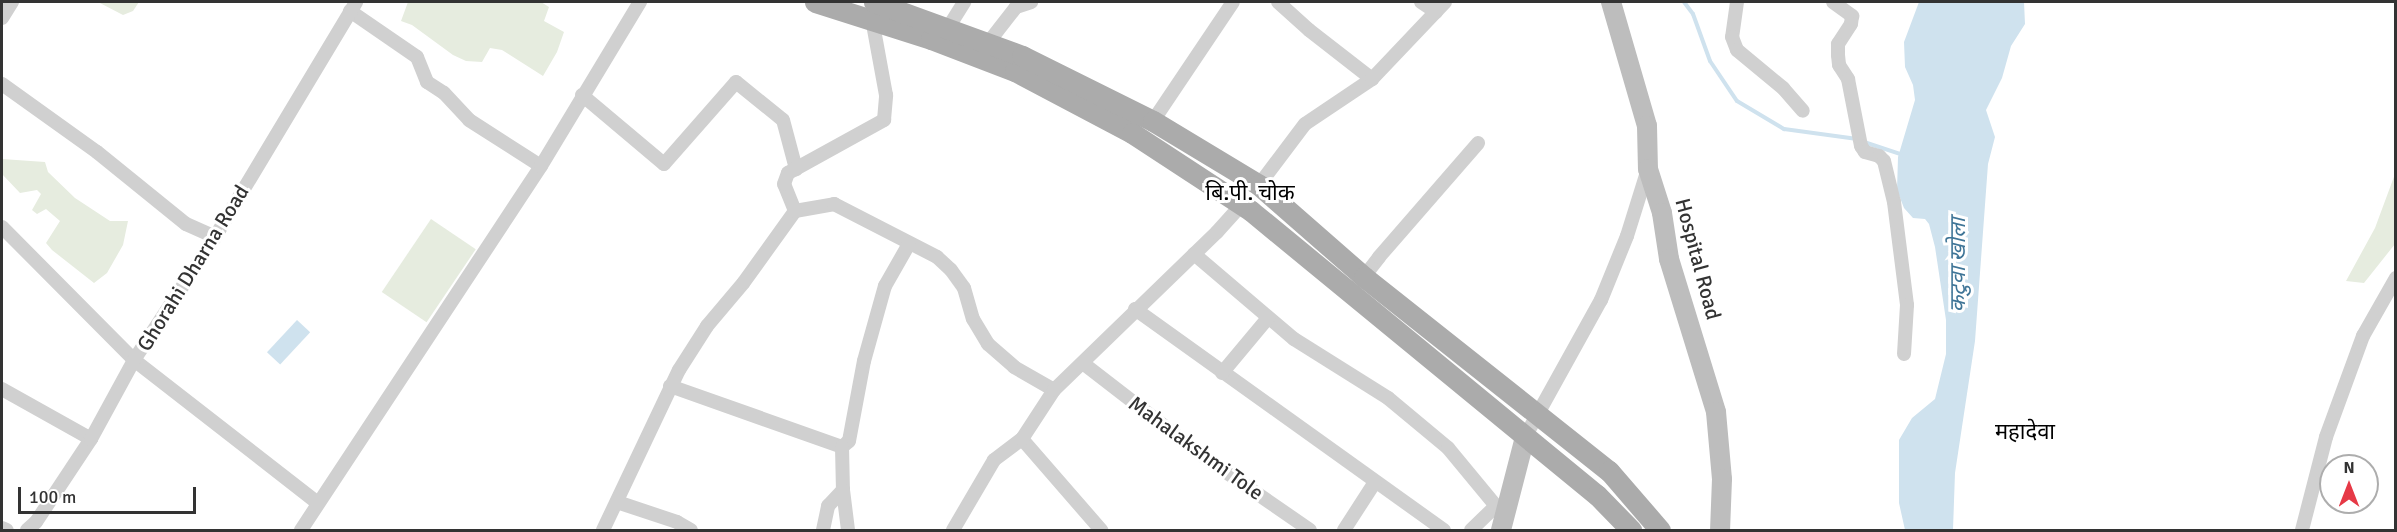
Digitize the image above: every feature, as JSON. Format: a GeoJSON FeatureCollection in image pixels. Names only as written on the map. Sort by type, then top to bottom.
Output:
{"type":"FeatureCollection","features":[{"type":"Feature","properties":{"kind":"main road"},"geometry":{"type":"LineString","coordinates":[[815,2],[871,11],[948,28],[1022,56],[1153,121],[1257,184],[1358,285],[1524,437],[1597,495],[1631,531]]}},
{"type":"Feature","properties":{"kind":"main road"},"geometry":{"type":"LineString","coordinates":[[871,11],[1015,71],[1132,133],[1358,285],[1538,415],[1609,471],[1660,531]]}},
{"type":"Feature","properties":{"kind":"main road"},"geometry":{"type":"LineString","coordinates":[[1241,205],[1257,184]]}},
{"type":"Feature","properties":{"kind":"street"},"geometry":{"type":"LineString","coordinates":[[2,18],[12,2]]}},
{"type":"Feature","properties":{"kind":"street"},"geometry":{"type":"LineString","coordinates":[[301,531],[541,166],[640,2]]}},
{"type":"Feature","properties":{"kind":"street"},"geometry":{"type":"LineString","coordinates":[[948,28],[964,2]]}},
{"type":"Feature","properties":{"kind":"street"},"geometry":{"type":"LineString","coordinates":[[988,43],[1016,7],[1031,2]]}},
{"type":"Feature","properties":{"kind":"street"},"geometry":{"type":"LineString","coordinates":[[1153,121],[1233,2]]}},
{"type":"Feature","properties":{"kind":"street"},"geometry":{"type":"LineString","coordinates":[[1278,2],[1309,30],[1372,79]]}},
{"type":"Feature","properties":{"kind":"street"},"geometry":{"type":"LineString","coordinates":[[1257,184],[1305,124],[1372,79],[1440,7],[1421,2]]}},
{"type":"Feature","properties":{"kind":"street","name":"Hospital Road"},"geometry":{"type":"LineString","coordinates":[[1611,2],[1647,126],[1648,170],[1662,213],[1669,259],[1716,412],[1722,479],[1720,531]]}},
{"type":"Feature","properties":{"kind":"street"},"geometry":{"type":"LineString","coordinates":[[1737,2],[1732,37],[1737,50],[1783,88],[1803,111]]}},
{"type":"Feature","properties":{"kind":"street"},"geometry":{"type":"LineString","coordinates":[[1833,2],[1852,16],[1851,24],[1838,44],[1838,55],[1839,65],[1848,79],[1861,146],[1865,152],[1878,156],[1884,161],[1894,202],[1907,305],[1904,354]]}},
{"type":"Feature","properties":{"kind":"street"},"geometry":{"type":"LineString","coordinates":[[353,6],[417,57],[427,82],[444,93],[469,120],[541,166]]}},
{"type":"Feature","properties":{"kind":"street","name":"Ghorahi Dharna Road"},"geometry":{"type":"LineString","coordinates":[[27,531],[36,522],[91,439],[134,360],[215,237],[353,6]]}},
{"type":"Feature","properties":{"kind":"street"},"geometry":{"type":"LineString","coordinates":[[795,211],[784,184],[789,173],[884,120],[886,95],[871,11]]}},
{"type":"Feature","properties":{"kind":"street"},"geometry":{"type":"LineString","coordinates":[[582,95],[664,164],[736,82],[783,120],[796,169]]}},
{"type":"Feature","properties":{"kind":"street"},"geometry":{"type":"LineString","coordinates":[[2,84],[97,152],[186,224],[215,237]]}},
{"type":"Feature","properties":{"kind":"street"},"geometry":{"type":"LineString","coordinates":[[1358,285],[1478,143]]}},
{"type":"Feature","properties":{"kind":"street"},"geometry":{"type":"LineString","coordinates":[[1501,518],[1524,437],[1601,300],[1627,236],[1648,170]]}},
{"type":"Feature","properties":{"kind":"street"},"geometry":{"type":"LineString","coordinates":[[603,531],[670,386],[707,326],[744,282],[795,211],[834,204],[937,257],[951,270],[964,288],[973,319],[988,344],[1014,366],[1054,390]]}},
{"type":"Feature","properties":{"kind":"street"},"geometry":{"type":"LineString","coordinates":[[952,531],[994,460],[1022,439],[1054,390],[1084,364],[1135,309],[1194,254],[1241,205]]}},
{"type":"Feature","properties":{"kind":"street"},"geometry":{"type":"LineString","coordinates":[[2,227],[134,360],[318,503]]}},
{"type":"Feature","properties":{"kind":"street"},"geometry":{"type":"LineString","coordinates":[[842,447],[849,441],[864,361],[885,286],[909,244]]}},
{"type":"Feature","properties":{"kind":"street"},"geometry":{"type":"LineString","coordinates":[[1194,254],[1294,339],[1388,398],[1448,448],[1501,518]]}},
{"type":"Feature","properties":{"kind":"street"},"geometry":{"type":"LineString","coordinates":[[2302,531],[2326,437],[2363,336],[2396,278]]}},
{"type":"Feature","properties":{"kind":"street"},"geometry":{"type":"LineString","coordinates":[[1135,309],[1444,531]]}},
{"type":"Feature","properties":{"kind":"street"},"geometry":{"type":"LineString","coordinates":[[1222,373],[1268,318]]}},
{"type":"Feature","properties":{"kind":"street","name":"Mahalakshmi Tole"},"geometry":{"type":"LineString","coordinates":[[1084,364],[1207,459],[1311,531]]}},
{"type":"Feature","properties":{"kind":"street"},"geometry":{"type":"LineString","coordinates":[[670,386],[842,447]]}},
{"type":"Feature","properties":{"kind":"street"},"geometry":{"type":"LineString","coordinates":[[2,389],[91,439]]}},
{"type":"Feature","properties":{"kind":"street"},"geometry":{"type":"LineString","coordinates":[[1022,439],[1101,531]]}},
{"type":"Feature","properties":{"kind":"street"},"geometry":{"type":"LineString","coordinates":[[842,447],[843,490],[848,531]]}},
{"type":"Feature","properties":{"kind":"street"},"geometry":{"type":"LineString","coordinates":[[1344,531],[1374,482]]}},
{"type":"Feature","properties":{"kind":"street"},"geometry":{"type":"LineString","coordinates":[[823,531],[828,506],[843,490]]}},
{"type":"Feature","properties":{"kind":"street"},"geometry":{"type":"LineString","coordinates":[[617,502],[677,522],[691,531]]}},
{"type":"Feature","properties":{"kind":"street"},"geometry":{"type":"LineString","coordinates":[[1471,531],[1501,518]]}},
{"type":"Feature","properties":{"kind":"street"},"geometry":{"type":"LineString","coordinates":[[2,528],[7,531]]}},
{"type":"Feature","properties":{"kind":"shaded area"},"geometry":{"type":"Polygon","coordinates":[[[98,2],[139,2],[133,11],[123,15],[98,2]]]}},
{"type":"Feature","properties":{"kind":"shaded area"},"geometry":{"type":"Polygon","coordinates":[[[408,2],[541,2],[549,7],[544,21],[564,32],[557,52],[543,76],[502,50],[490,48],[482,62],[466,61],[453,55],[412,25],[401,21],[408,2]]]}},
{"type":"Feature","properties":{"kind":"shaded area"},"geometry":{"type":"Polygon","coordinates":[[[2,159],[45,162],[48,172],[75,198],[110,221],[128,221],[123,245],[107,273],[94,283],[52,250],[46,243],[60,221],[46,209],[37,214],[32,210],[41,194],[37,190],[20,193],[2,174],[2,159]]]}},
{"type":"Feature","properties":{"kind":"shaded area"},"geometry":{"type":"Polygon","coordinates":[[[2395,174],[2395,244],[2364,283],[2346,281],[2375,228],[2395,174]]]}},
{"type":"Feature","properties":{"kind":"shaded area"},"geometry":{"type":"Polygon","coordinates":[[[431,219],[476,249],[427,322],[382,292],[431,219]]]}},
{"type":"Feature","properties":{"kind":"water","name":"कटुवा खोला"},"geometry":{"type":"Polygon","coordinates":[[[1919,2],[2024,2],[2025,24],[2011,46],[2002,78],[1986,110],[1995,137],[1988,164],[1975,341],[1955,473],[1953,530],[1905,530],[1899,503],[1899,440],[1912,418],[1935,399],[1946,354],[1946,320],[1935,247],[1929,224],[1925,219],[1913,218],[1904,208],[1897,190],[1898,157],[1915,100],[1913,85],[1905,67],[1904,42],[1919,2]]]}},
{"type":"Feature","properties":{"kind":"water"},"geometry":{"type":"Polygon","coordinates":[[[297,320],[310,332],[280,364],[267,352],[297,320]]]}},
{"type":"Feature","properties":{"kind":"waterway"},"geometry":{"type":"LineString","coordinates":[[1684,2],[1693,14],[1710,61],[1737,101],[1784,129],[1857,139]]}},
{"type":"Feature","properties":{"kind":"waterway"},"geometry":{"type":"LineString","coordinates":[[1864,142],[1903,155]]}},
{"type":"Feature","properties":{"kind":"district","name":"बि.पी. चोक"},"geometry":{"type":"Point","coordinates":[1250,193]}},
{"type":"Feature","properties":{"kind":"district","name":"महादेवा"},"geometry":{"type":"Point","coordinates":[2025,432]}}]}
